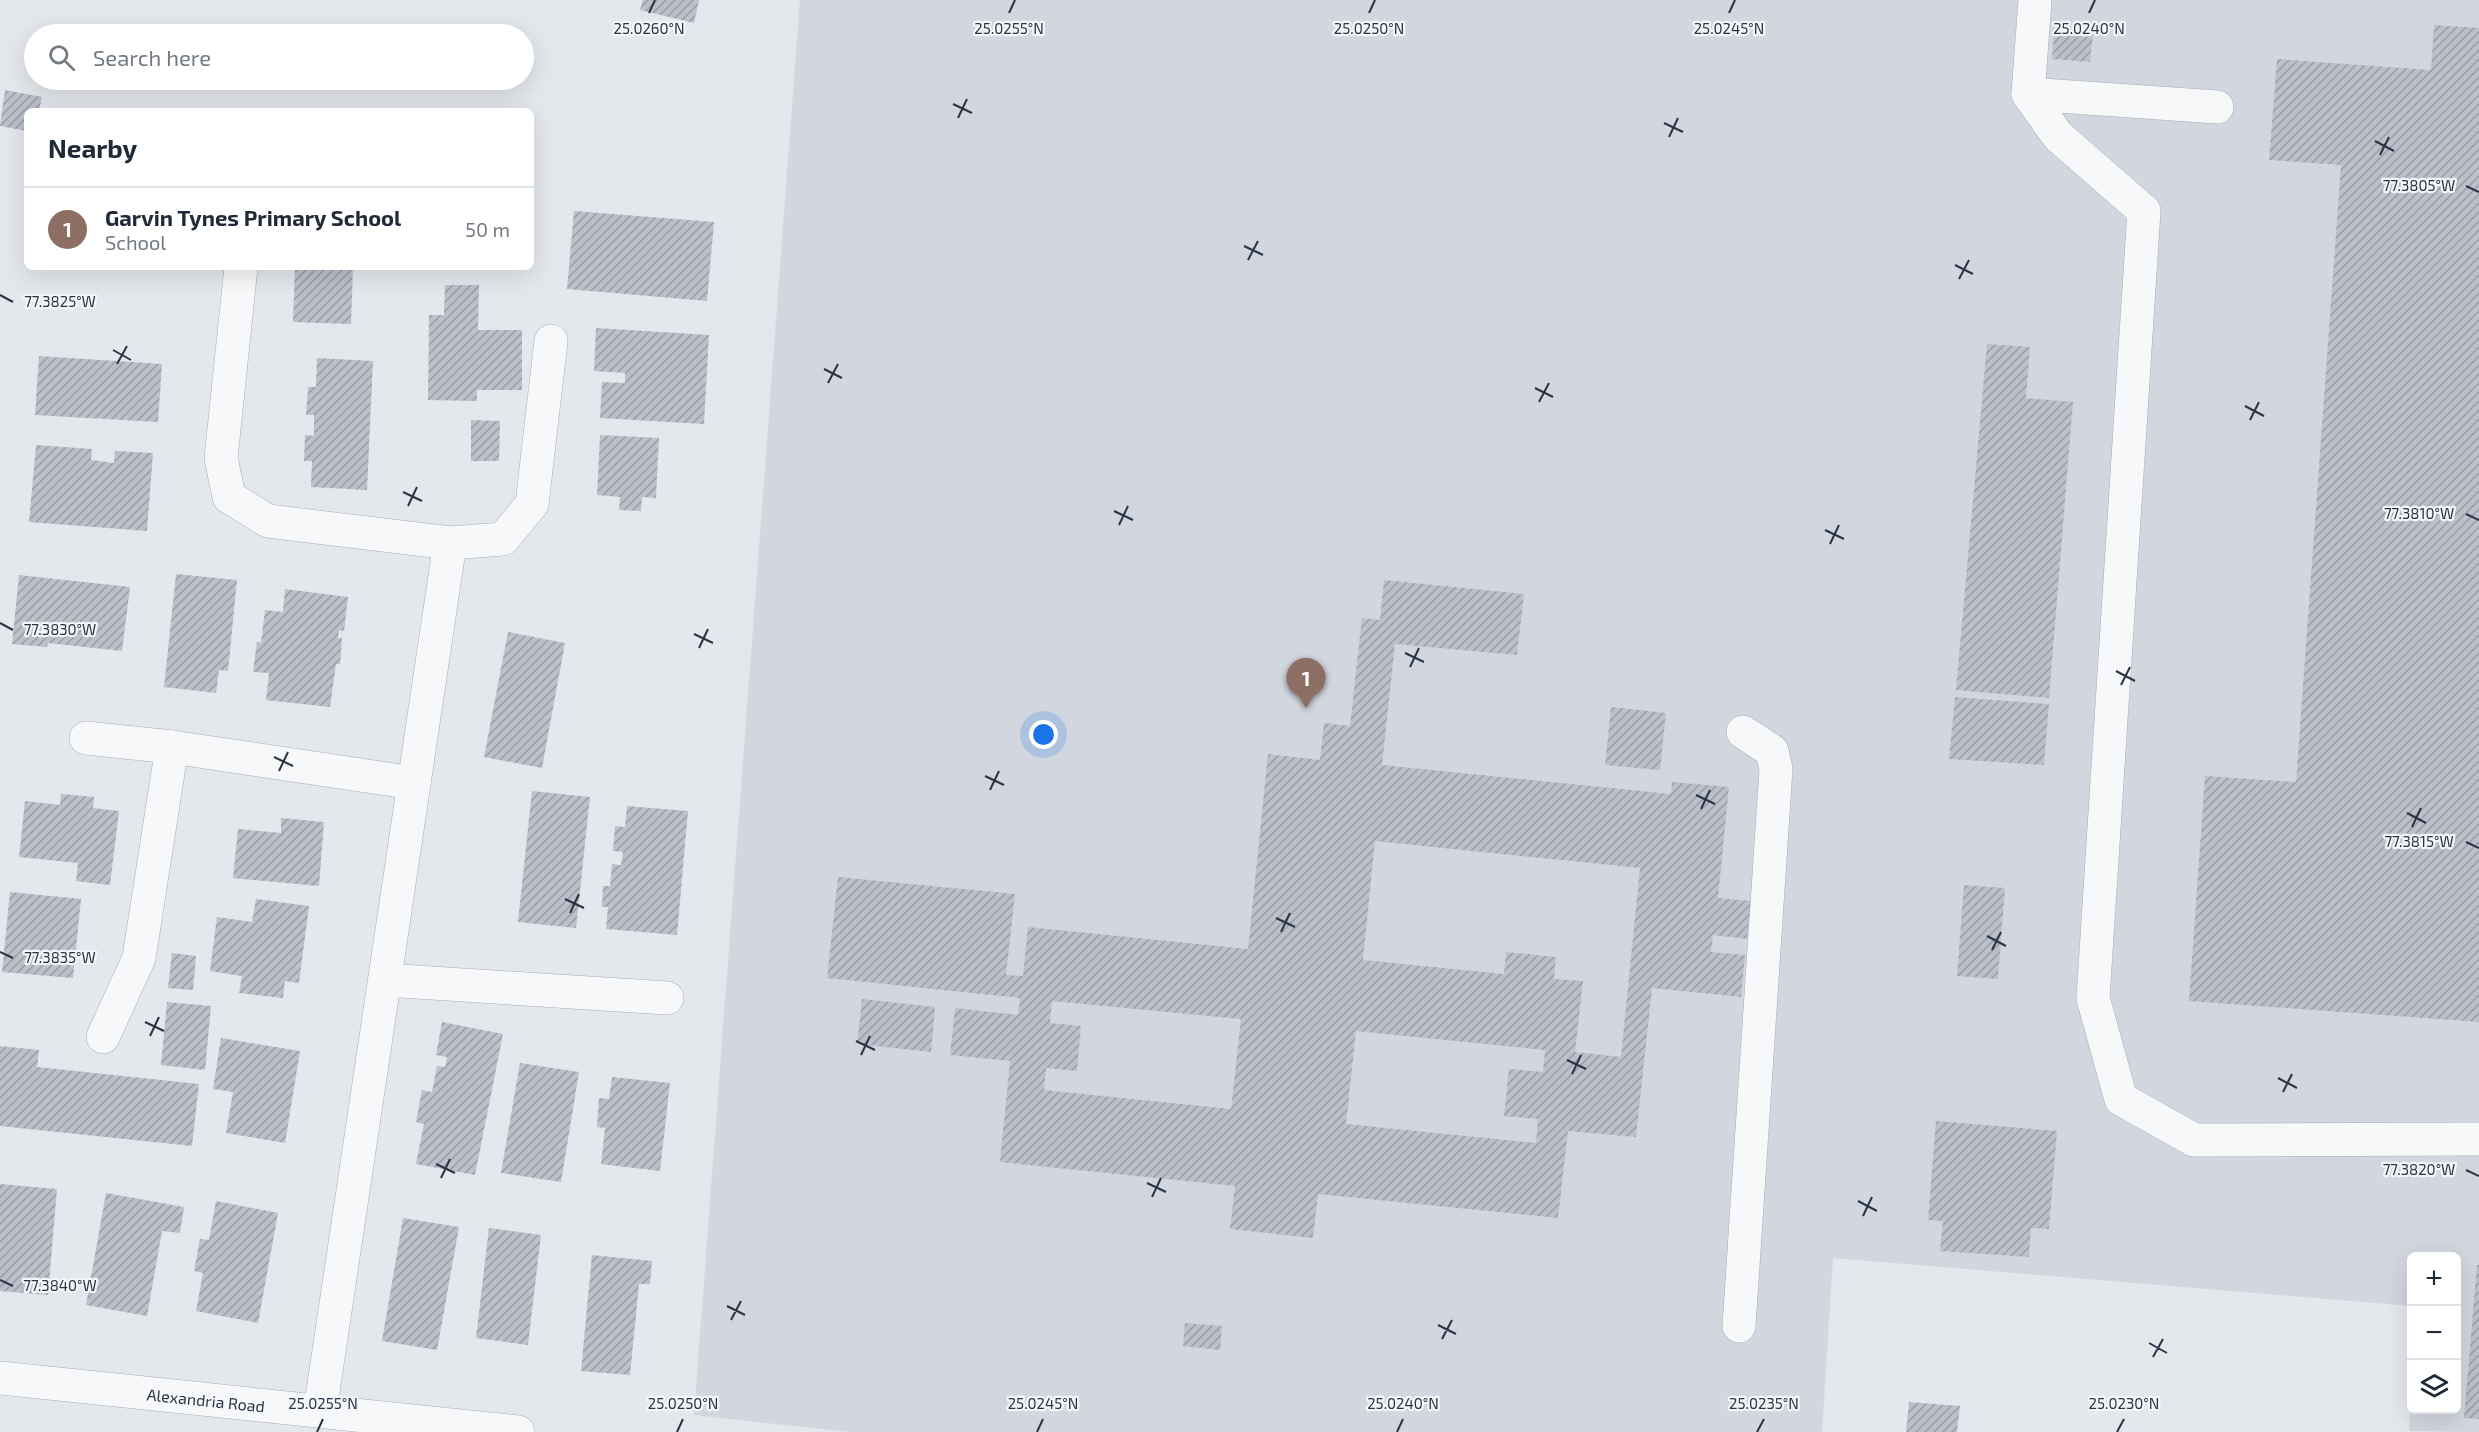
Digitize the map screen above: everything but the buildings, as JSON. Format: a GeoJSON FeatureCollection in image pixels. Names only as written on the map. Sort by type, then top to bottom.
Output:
{"type":"FeatureCollection","features":[{"type":"Feature","properties":{"kind":"street"},"geometry":{"type":"LineString","coordinates":[[2035,0],[2028,94],[2058,136],[2144,211],[2093,998],[2121,1099],[2194,1140],[2479,1139]]}},
{"type":"Feature","properties":{"kind":"street"},"geometry":{"type":"LineString","coordinates":[[2028,94],[2217,107]]}},
{"type":"Feature","properties":{"kind":"street"},"geometry":{"type":"LineString","coordinates":[[241,270],[221,458],[229,497],[268,521],[450,543],[503,539],[532,504],[551,341]]}},
{"type":"Feature","properties":{"kind":"street"},"geometry":{"type":"LineString","coordinates":[[320,1411],[450,543]]}},
{"type":"Feature","properties":{"kind":"street"},"geometry":{"type":"LineString","coordinates":[[1739,1326],[1776,769],[1772,751],[1743,732]]}},
{"type":"Feature","properties":{"kind":"street"},"geometry":{"type":"LineString","coordinates":[[87,738],[172,747],[414,783]]}},
{"type":"Feature","properties":{"kind":"street"},"geometry":{"type":"LineString","coordinates":[[103,1037],[139,958],[172,747]]}},
{"type":"Feature","properties":{"kind":"street"},"geometry":{"type":"LineString","coordinates":[[385,980],[667,998]]}},
{"type":"Feature","properties":{"kind":"street","name":"Alexandria Road"},"geometry":{"type":"LineString","coordinates":[[0,1378],[518,1432]]}},
{"type":"Feature","properties":{"kind":"shaded area"},"geometry":{"type":"Polygon","coordinates":[[[800,0],[2479,0],[2479,1432],[2409,1431],[2410,1414],[2461,1414],[2461,1252],[2407,1252],[2407,1306],[1833,1258],[1822,1432],[850,1432],[694,1415],[800,0]]]}},
{"type":"Feature","properties":{"kind":"place","name":"Garvin Tynes Primary School"},"geometry":{"type":"Point","coordinates":[1306,708]}}]}
